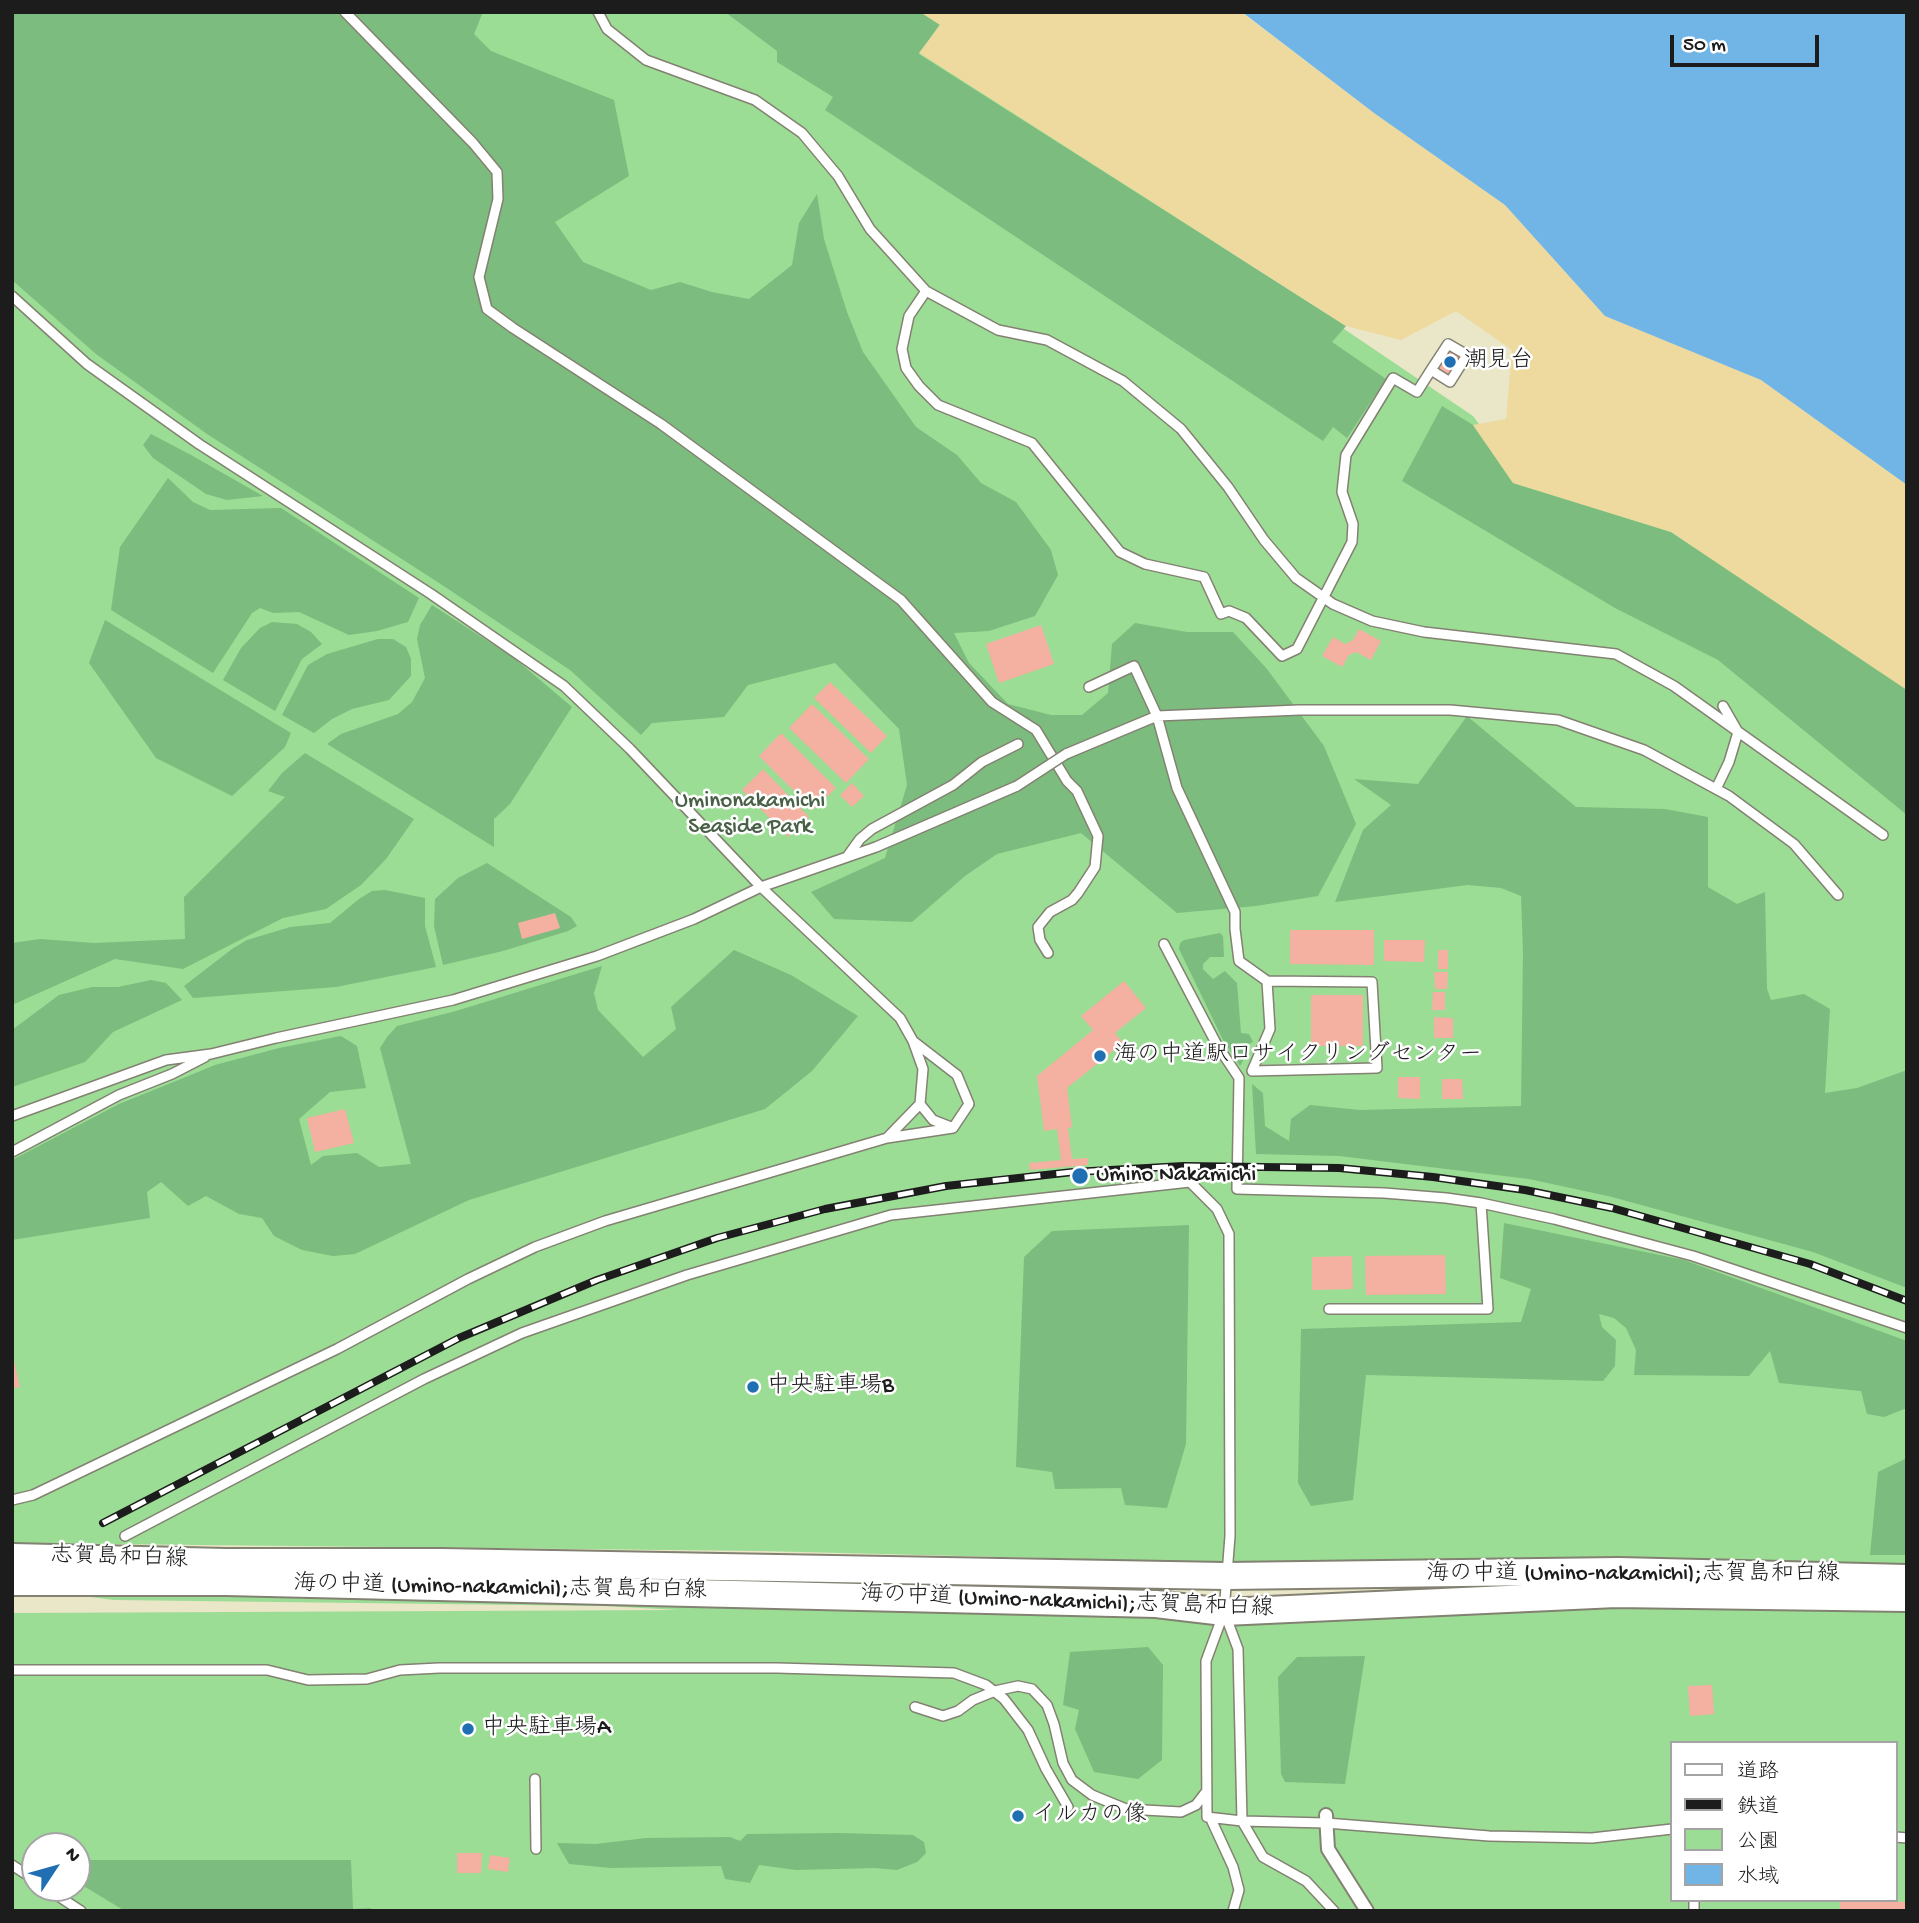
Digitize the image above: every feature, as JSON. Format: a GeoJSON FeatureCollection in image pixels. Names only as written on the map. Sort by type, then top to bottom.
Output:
{"type":"FeatureCollection","features":[{"type":"Feature","properties":{"kind":"main road","name":"志賀島和白線"},"geometry":{"type":"LineString","coordinates":[[12,1557],[226,1572]]}},
{"type":"Feature","properties":{"kind":"main road","name":"海の中道 (Umino-nakamichi);志賀島和白線"},"geometry":{"type":"LineString","coordinates":[[226,1572],[441,1562],[1225,1576],[1619,1572],[1907,1578]]}},
{"type":"Feature","properties":{"kind":"main road","name":"海の中道 (Umino-nakamichi);志賀島和白線"},"geometry":{"type":"LineString","coordinates":[[226,1572],[1156,1604],[1224,1612],[1616,1594],[1907,1598]]}},
{"type":"Feature","properties":{"kind":"main road","name":"志賀島和白線"},"geometry":{"type":"LineString","coordinates":[[12,1582],[226,1572]]}},
{"type":"Feature","properties":{"kind":"street"},"geometry":{"type":"LineString","coordinates":[[1326,1819],[1328,1849],[1367,1911]]}},
{"type":"Feature","properties":{"kind":"lane"},"geometry":{"type":"LineString","coordinates":[[345,12],[473,143],[497,172],[498,199],[480,277],[487,309],[661,424],[901,600],[992,702],[1035,730],[1067,781],[1077,791],[1098,836],[1095,866],[1078,893],[1072,900],[1050,912],[1038,927],[1040,940],[1048,953]]}},
{"type":"Feature","properties":{"kind":"lane"},"geometry":{"type":"LineString","coordinates":[[598,12],[607,29],[646,60],[755,100],[802,133],[838,176],[870,229],[926,290],[998,330],[1047,340],[1123,381],[1181,429],[1228,487],[1264,540],[1296,578],[1333,604],[1372,621],[1424,632],[1616,654],[1675,686],[1883,835]]}},
{"type":"Feature","properties":{"kind":"lane"},"geometry":{"type":"LineString","coordinates":[[926,290],[909,316],[902,349],[906,368],[919,386],[938,405],[1032,443],[1120,552],[1145,564],[1204,577],[1221,614],[1229,611],[1246,618],[1282,656],[1297,649],[1352,542],[1353,524],[1342,492],[1346,455],[1393,379],[1417,393],[1431,370]]}},
{"type":"Feature","properties":{"kind":"lane"},"geometry":{"type":"LineString","coordinates":[[12,296],[87,364],[199,444],[431,594],[564,686],[688,808],[761,887],[900,1018],[913,1041],[923,1069],[920,1104],[887,1138]]}},
{"type":"Feature","properties":{"kind":"lane"},"geometry":{"type":"LineString","coordinates":[[1089,687],[1134,666],[1157,716],[1177,788],[1235,912],[1234,929],[1239,961],[1267,981],[1372,982],[1377,1068],[1252,1072],[1239,1078]]}},
{"type":"Feature","properties":{"kind":"lane"},"geometry":{"type":"LineString","coordinates":[[1716,789],[1729,762],[1738,732],[1723,706]]}},
{"type":"Feature","properties":{"kind":"lane"},"geometry":{"type":"LineString","coordinates":[[12,1116],[166,1060],[211,1054],[453,1000],[597,956],[694,919],[761,887],[876,847],[1017,786],[1066,754],[1157,716],[1299,710],[1437,710],[1559,720],[1644,750],[1729,796],[1794,844],[1838,895]]}},
{"type":"Feature","properties":{"kind":"lane"},"geometry":{"type":"LineString","coordinates":[[847,857],[860,839],[872,829],[953,785],[982,762],[1018,744]]}},
{"type":"Feature","properties":{"kind":"lane"},"geometry":{"type":"LineString","coordinates":[[1164,944],[1217,1045],[1239,1078],[1237,1189],[1384,1193],[1481,1203],[1554,1219],[1693,1256],[1907,1328]]}},
{"type":"Feature","properties":{"kind":"lane"},"geometry":{"type":"LineString","coordinates":[[1252,1072],[1269,1029],[1267,981]]}},
{"type":"Feature","properties":{"kind":"lane"},"geometry":{"type":"LineString","coordinates":[[12,1500],[33,1495],[325,1354],[467,1279],[535,1247],[605,1222],[887,1138],[953,1128],[969,1104],[957,1075],[913,1041]]}},
{"type":"Feature","properties":{"kind":"lane"},"geometry":{"type":"LineString","coordinates":[[12,1152],[119,1095],[172,1074],[211,1054]]}},
{"type":"Feature","properties":{"kind":"lane"},"geometry":{"type":"LineString","coordinates":[[920,1104],[933,1120],[953,1128]]}},
{"type":"Feature","properties":{"kind":"lane"},"geometry":{"type":"LineString","coordinates":[[125,1536],[424,1379],[522,1333],[687,1275],[891,1215],[1190,1182],[1217,1209],[1229,1234],[1230,1535],[1224,1612],[1206,1661],[1206,1792],[1209,1817],[1233,1867],[1239,1890],[1233,1911]]}},
{"type":"Feature","properties":{"kind":"lane"},"geometry":{"type":"LineString","coordinates":[[1329,1309],[1488,1309],[1481,1203]]}},
{"type":"Feature","properties":{"kind":"lane"},"geometry":{"type":"LineString","coordinates":[[1224,1612],[1238,1649],[1242,1821],[1263,1857],[1306,1881],[1334,1911]]}},
{"type":"Feature","properties":{"kind":"lane"},"geometry":{"type":"LineString","coordinates":[[12,1670],[267,1670],[307,1680],[366,1679],[400,1670],[439,1668],[777,1668],[954,1673],[986,1685],[1004,1699],[1028,1730],[1068,1807]]}},
{"type":"Feature","properties":{"kind":"lane"},"geometry":{"type":"LineString","coordinates":[[915,1707],[943,1716],[995,1691],[1018,1686],[1032,1689],[1047,1705],[1063,1763],[1072,1780],[1092,1795],[1126,1809],[1181,1812],[1196,1805],[1206,1792]]}},
{"type":"Feature","properties":{"kind":"lane"},"geometry":{"type":"LineString","coordinates":[[535,1779],[536,1849]]}},
{"type":"Feature","properties":{"kind":"lane"},"geometry":{"type":"LineString","coordinates":[[1209,1817],[1242,1821],[1326,1819],[1489,1836],[1592,1838],[1671,1829]]}},
{"type":"Feature","properties":{"kind":"green space","name":"Uminonakamichi Seaside Park"},"geometry":{"type":"Polygon","coordinates":[[[12,12],[928,12],[949,25],[932,51],[1473,416],[1513,470],[1665,521],[1907,685],[1907,1568],[1601,1558],[1286,1564],[761,1551],[12,1543],[12,12]]]}},
{"type":"Feature","properties":{"kind":"green space"},"geometry":{"type":"Polygon","coordinates":[[[12,12],[483,12],[474,34],[491,51],[614,100],[629,176],[555,222],[583,262],[651,290],[680,282],[749,299],[792,265],[799,223],[817,194],[824,239],[863,352],[916,427],[957,455],[981,483],[1016,502],[1051,550],[1058,575],[1035,616],[989,631],[954,633],[969,663],[1008,704],[1051,715],[1082,715],[1108,693],[1112,644],[1135,623],[1187,632],[1233,632],[1267,669],[1324,746],[1356,824],[1318,896],[1256,906],[1177,913],[1081,833],[997,854],[965,876],[912,922],[834,919],[811,892],[885,858],[907,785],[899,729],[835,663],[748,685],[724,717],[652,723],[641,735],[570,670],[207,434],[96,354],[12,280],[12,12]]]}},
{"type":"Feature","properties":{"kind":"green space"},"geometry":{"type":"Polygon","coordinates":[[[725,12],[920,12],[940,24],[919,54],[1346,326],[1332,342],[1386,379],[1347,438],[1333,427],[1323,441],[825,110],[833,97],[777,62],[777,51],[725,12]]]}},
{"type":"Feature","properties":{"kind":"green space"},"geometry":{"type":"Polygon","coordinates":[[[1442,406],[1473,425],[1513,483],[1671,532],[1907,690],[1907,815],[1718,660],[1615,608],[1402,481],[1442,406]]]}},
{"type":"Feature","properties":{"kind":"green space"},"geometry":{"type":"Polygon","coordinates":[[[151,434],[263,496],[227,500],[206,494],[153,458],[143,445],[151,434]]]}},
{"type":"Feature","properties":{"kind":"green space"},"geometry":{"type":"Polygon","coordinates":[[[168,478],[193,502],[210,510],[281,508],[419,598],[408,622],[377,631],[349,635],[299,612],[273,613],[260,608],[252,613],[213,673],[111,610],[120,547],[168,478]]]}},
{"type":"Feature","properties":{"kind":"green space"},"geometry":{"type":"Polygon","coordinates":[[[432,605],[514,658],[572,707],[510,804],[494,819],[494,847],[327,744],[341,734],[398,714],[412,702],[425,678],[417,639],[420,625],[432,605]]]}},
{"type":"Feature","properties":{"kind":"green space"},"geometry":{"type":"Polygon","coordinates":[[[105,620],[291,733],[285,747],[232,796],[156,758],[89,663],[105,620]]]}},
{"type":"Feature","properties":{"kind":"green space"},"geometry":{"type":"Polygon","coordinates":[[[272,622],[297,624],[311,632],[322,644],[302,659],[275,711],[223,680],[241,648],[260,628],[272,622]]]}},
{"type":"Feature","properties":{"kind":"green space"},"geometry":{"type":"Polygon","coordinates":[[[378,639],[393,639],[406,647],[411,659],[411,676],[389,700],[352,709],[332,719],[314,733],[282,715],[308,665],[327,654],[378,639]]]}},
{"type":"Feature","properties":{"kind":"green space"},"geometry":{"type":"Polygon","coordinates":[[[1467,716],[1576,807],[1665,809],[1708,817],[1708,887],[1737,904],[1765,892],[1767,989],[1771,1000],[1804,994],[1830,1009],[1825,1093],[1857,1088],[1907,1070],[1907,1288],[1813,1252],[1612,1197],[1529,1179],[1339,1156],[1256,1154],[1252,1084],[1263,1093],[1265,1126],[1289,1141],[1291,1119],[1310,1105],[1360,1110],[1521,1106],[1521,896],[1501,888],[1468,885],[1335,902],[1363,830],[1391,805],[1354,779],[1418,784],[1467,716]]]}},
{"type":"Feature","properties":{"kind":"green space"},"geometry":{"type":"Polygon","coordinates":[[[305,753],[414,819],[386,859],[361,885],[326,909],[283,918],[183,969],[115,959],[12,1005],[12,943],[40,939],[94,943],[185,939],[184,897],[285,797],[268,791],[282,773],[305,753]]]}},
{"type":"Feature","properties":{"kind":"green space"},"geometry":{"type":"Polygon","coordinates":[[[487,863],[571,917],[577,926],[503,951],[443,965],[434,926],[435,899],[458,878],[487,863]]]}},
{"type":"Feature","properties":{"kind":"green space"},"geometry":{"type":"Polygon","coordinates":[[[385,890],[425,898],[425,926],[436,967],[336,987],[193,998],[184,986],[247,940],[290,927],[330,923],[372,891],[385,890]]]}},
{"type":"Feature","properties":{"kind":"green space"},"geometry":{"type":"Polygon","coordinates":[[[1220,933],[1223,936],[1224,957],[1210,957],[1203,964],[1203,969],[1213,979],[1225,971],[1237,983],[1241,1033],[1249,1034],[1253,1042],[1246,1045],[1249,1050],[1240,1066],[1223,1040],[1179,949],[1184,940],[1220,933]]]}},
{"type":"Feature","properties":{"kind":"green space"},"geometry":{"type":"Polygon","coordinates":[[[734,950],[791,975],[858,1016],[812,1071],[765,1109],[469,1200],[355,1254],[333,1256],[302,1250],[274,1236],[262,1218],[239,1214],[206,1196],[188,1206],[161,1182],[147,1192],[150,1218],[12,1240],[12,1160],[119,1104],[215,1065],[279,1048],[341,1036],[357,1046],[366,1088],[330,1092],[299,1119],[311,1165],[323,1156],[357,1153],[379,1167],[411,1164],[380,1048],[397,1026],[456,1011],[602,966],[594,993],[598,1010],[643,1057],[676,1029],[671,1007],[734,950]]]}},
{"type":"Feature","properties":{"kind":"green space"},"geometry":{"type":"Polygon","coordinates":[[[151,980],[166,983],[182,1000],[113,1032],[85,1062],[12,1087],[12,1030],[59,995],[92,987],[118,987],[151,980]]]}},
{"type":"Feature","properties":{"kind":"green space"},"geometry":{"type":"Polygon","coordinates":[[[1504,1223],[1684,1260],[1907,1341],[1907,1408],[1884,1417],[1867,1414],[1861,1391],[1779,1383],[1770,1351],[1749,1376],[1634,1375],[1636,1350],[1626,1328],[1614,1318],[1599,1314],[1602,1327],[1616,1340],[1615,1366],[1603,1381],[1366,1375],[1353,1500],[1311,1506],[1298,1483],[1301,1329],[1521,1322],[1531,1289],[1500,1278],[1504,1223]]]}},
{"type":"Feature","properties":{"kind":"green space"},"geometry":{"type":"Polygon","coordinates":[[[1189,1225],[1186,1444],[1167,1508],[1125,1505],[1121,1488],[1055,1489],[1052,1472],[1016,1467],[1024,1257],[1052,1231],[1189,1225]]]}},
{"type":"Feature","properties":{"kind":"green space"},"geometry":{"type":"Polygon","coordinates":[[[1907,1458],[1907,1555],[1870,1555],[1878,1472],[1907,1458]]]}},
{"type":"Feature","properties":{"kind":"green space"},"geometry":{"type":"Polygon","coordinates":[[[51,1592],[604,1598],[842,1610],[1907,1606],[1907,1911],[12,1911],[12,1613],[679,1610],[604,1606],[114,1600],[51,1592]]]}},
{"type":"Feature","properties":{"kind":"green space"},"geometry":{"type":"Polygon","coordinates":[[[1148,1647],[1163,1665],[1162,1760],[1138,1779],[1094,1772],[1075,1729],[1079,1710],[1063,1705],[1070,1652],[1148,1647]]]}},
{"type":"Feature","properties":{"kind":"green space"},"geometry":{"type":"Polygon","coordinates":[[[1365,1656],[1345,1784],[1285,1782],[1281,1774],[1278,1677],[1297,1657],[1365,1656]]]}},
{"type":"Feature","properties":{"kind":"green space"},"geometry":{"type":"Polygon","coordinates":[[[747,1834],[913,1835],[924,1842],[926,1853],[917,1862],[897,1870],[796,1870],[759,1865],[750,1883],[725,1879],[721,1866],[611,1868],[569,1864],[557,1843],[596,1844],[646,1838],[730,1837],[740,1841],[747,1834]]]}},
{"type":"Feature","properties":{"kind":"green space"},"geometry":{"type":"Polygon","coordinates":[[[91,1860],[351,1860],[353,1909],[371,1908],[371,1911],[125,1911],[91,1890],[91,1860]]]}},
{"type":"Feature","properties":{"kind":"sand"},"geometry":{"type":"Polygon","coordinates":[[[920,12],[1241,12],[1374,113],[1505,205],[1605,316],[1761,380],[1907,485],[1907,690],[1671,532],[1513,483],[1473,425],[1506,419],[1512,350],[1456,311],[1401,340],[1346,326],[919,53],[940,25],[920,12]]]}},
{"type":"Feature","properties":{"kind":"water"},"geometry":{"type":"Polygon","coordinates":[[[1242,12],[1907,12],[1907,485],[1761,380],[1605,316],[1505,205],[1374,113],[1242,12]]]}},
{"type":"Feature","properties":{"kind":"building","name":"潮見台"},"geometry":{"type":"Polygon","coordinates":[[[1452,340],[1468,351],[1451,377],[1435,367],[1442,356],[1437,353],[1444,342],[1449,345],[1452,340]]]}},
{"type":"Feature","properties":{"kind":"building"},"geometry":{"type":"Polygon","coordinates":[[[1041,625],[1054,664],[999,683],[986,644],[1041,625]]]}},
{"type":"Feature","properties":{"kind":"building"},"geometry":{"type":"Polygon","coordinates":[[[1359,629],[1381,641],[1371,660],[1356,652],[1349,655],[1342,667],[1322,656],[1333,637],[1345,644],[1353,640],[1359,629]]]}},
{"type":"Feature","properties":{"kind":"building"},"geometry":{"type":"Polygon","coordinates":[[[830,682],[887,736],[871,753],[814,698],[830,682]]]}},
{"type":"Feature","properties":{"kind":"building"},"geometry":{"type":"Polygon","coordinates":[[[812,704],[869,759],[846,783],[789,728],[812,704]]]}},
{"type":"Feature","properties":{"kind":"building"},"geometry":{"type":"Polygon","coordinates":[[[781,733],[836,788],[813,810],[759,756],[781,733]]]}},
{"type":"Feature","properties":{"kind":"building"},"geometry":{"type":"Polygon","coordinates":[[[763,769],[809,817],[788,837],[742,790],[763,769]]]}},
{"type":"Feature","properties":{"kind":"building"},"geometry":{"type":"Polygon","coordinates":[[[852,783],[864,796],[852,807],[840,795],[852,783]]]}},
{"type":"Feature","properties":{"kind":"building"},"geometry":{"type":"Polygon","coordinates":[[[555,913],[560,928],[522,939],[518,923],[555,913]]]}},
{"type":"Feature","properties":{"kind":"building"},"geometry":{"type":"Polygon","coordinates":[[[1290,930],[1374,930],[1374,965],[1290,964],[1290,930]]]}},
{"type":"Feature","properties":{"kind":"building"},"geometry":{"type":"Polygon","coordinates":[[[1384,940],[1425,940],[1424,962],[1384,961],[1384,940]]]}},
{"type":"Feature","properties":{"kind":"building"},"geometry":{"type":"Polygon","coordinates":[[[1438,950],[1448,950],[1448,969],[1438,969],[1438,950]]]}},
{"type":"Feature","properties":{"kind":"building"},"geometry":{"type":"Polygon","coordinates":[[[1434,972],[1448,972],[1447,989],[1435,989],[1434,972]]]}},
{"type":"Feature","properties":{"kind":"building"},"geometry":{"type":"Polygon","coordinates":[[[1124,981],[1146,1008],[1115,1033],[1123,1043],[1067,1088],[1072,1127],[1068,1128],[1072,1159],[1088,1158],[1088,1165],[1030,1170],[1029,1163],[1061,1160],[1057,1129],[1044,1131],[1037,1076],[1093,1030],[1081,1016],[1124,981]]]}},
{"type":"Feature","properties":{"kind":"building"},"geometry":{"type":"Polygon","coordinates":[[[1433,992],[1445,992],[1445,1010],[1432,1010],[1433,992]]]}},
{"type":"Feature","properties":{"kind":"building"},"geometry":{"type":"Polygon","coordinates":[[[1311,995],[1363,995],[1363,1046],[1311,1046],[1311,995]]]}},
{"type":"Feature","properties":{"kind":"building"},"geometry":{"type":"Polygon","coordinates":[[[1434,1017],[1453,1018],[1453,1038],[1434,1038],[1434,1017]]]}},
{"type":"Feature","properties":{"kind":"building"},"geometry":{"type":"Polygon","coordinates":[[[1398,1077],[1420,1077],[1420,1099],[1398,1098],[1398,1077]]]}},
{"type":"Feature","properties":{"kind":"building"},"geometry":{"type":"Polygon","coordinates":[[[1442,1079],[1462,1079],[1463,1099],[1442,1099],[1442,1079]]]}},
{"type":"Feature","properties":{"kind":"building"},"geometry":{"type":"Polygon","coordinates":[[[345,1109],[354,1143],[315,1152],[307,1118],[345,1109]]]}},
{"type":"Feature","properties":{"kind":"building"},"geometry":{"type":"Polygon","coordinates":[[[1445,1255],[1446,1294],[1366,1295],[1365,1256],[1445,1255]]]}},
{"type":"Feature","properties":{"kind":"building"},"geometry":{"type":"Polygon","coordinates":[[[1352,1256],[1353,1289],[1312,1290],[1312,1257],[1352,1256]]]}},
{"type":"Feature","properties":{"kind":"building"},"geometry":{"type":"Polygon","coordinates":[[[12,1351],[20,1387],[12,1388],[12,1351]]]}},
{"type":"Feature","properties":{"kind":"building"},"geometry":{"type":"Polygon","coordinates":[[[1712,1685],[1714,1714],[1690,1716],[1688,1686],[1712,1685]]]}},
{"type":"Feature","properties":{"kind":"building"},"geometry":{"type":"Polygon","coordinates":[[[457,1853],[482,1853],[481,1873],[457,1873],[457,1853]]]}},
{"type":"Feature","properties":{"kind":"building"},"geometry":{"type":"Polygon","coordinates":[[[490,1855],[510,1858],[508,1872],[488,1869],[490,1855]]]}},
{"type":"Feature","properties":{"kind":"building"},"geometry":{"type":"Polygon","coordinates":[[[1840,1902],[1907,1902],[1907,1911],[1840,1911],[1840,1902]]]}},
{"type":"Feature","properties":{"kind":"railway"},"geometry":{"type":"LineString","coordinates":[[103,1523],[459,1338],[597,1280],[717,1238],[825,1209],[946,1186],[1073,1172],[1184,1166],[1339,1168],[1433,1177],[1525,1190],[1612,1208],[1810,1264],[1907,1301]]}},
{"type":"Feature","properties":{"kind":"place","name":"潮見台"},"geometry":{"type":"Point","coordinates":[1450,362]}},
{"type":"Feature","properties":{"kind":"place","name":"海の中道駅口サイクリングセンター"},"geometry":{"type":"Point","coordinates":[1100,1056]}},
{"type":"Feature","properties":{"kind":"place","name":"Umino Nakamichi"},"geometry":{"type":"Point","coordinates":[1080,1176]}},
{"type":"Feature","properties":{"kind":"place","name":"中央駐車場B"},"geometry":{"type":"Point","coordinates":[753,1387]}},
{"type":"Feature","properties":{"kind":"place","name":"中央駐車場A"},"geometry":{"type":"Point","coordinates":[468,1729]}},
{"type":"Feature","properties":{"kind":"place","name":"イルカの像"},"geometry":{"type":"Point","coordinates":[1018,1816]}}]}
